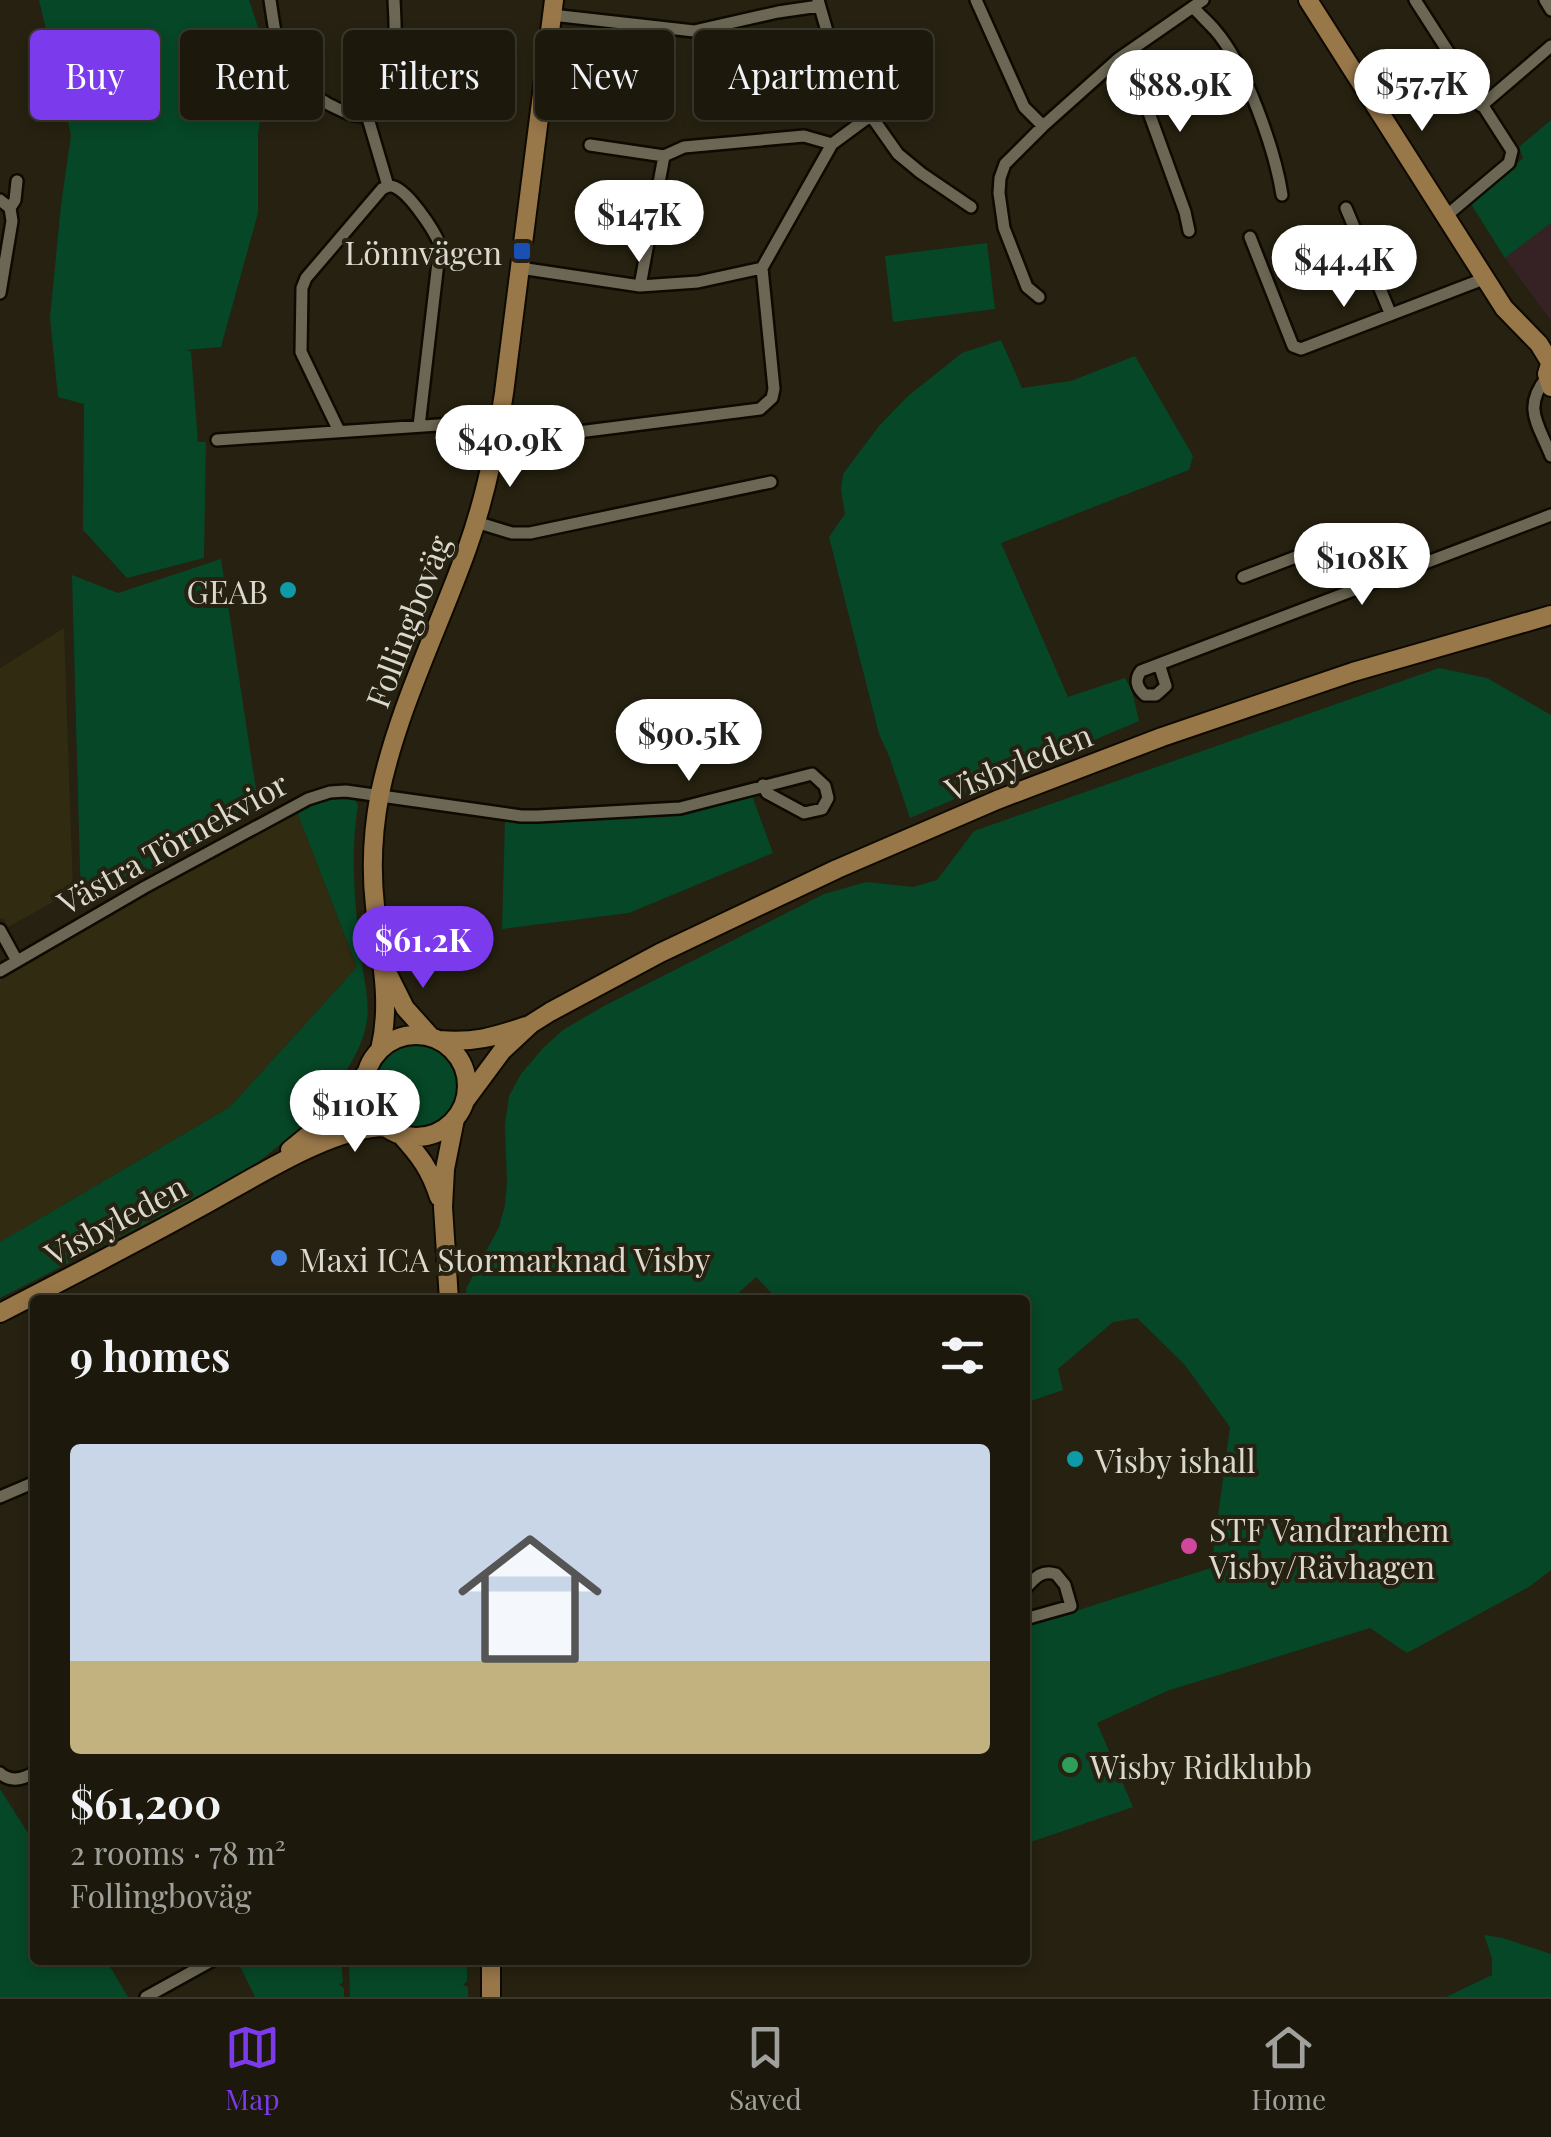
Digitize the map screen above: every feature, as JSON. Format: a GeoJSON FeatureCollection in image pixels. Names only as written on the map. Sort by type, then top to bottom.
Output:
{"type":"FeatureCollection","features":[{"type":"Feature","properties":{"kind":"main road"},"geometry":{"type":"LineString","coordinates":[[1308,0],[1496,295],[1513,320],[1544,350],[1550,376]]}},
{"type":"Feature","properties":{"kind":"main road","name":"Follingboväg"},"geometry":{"type":"LineString","coordinates":[[380,1050],[386,1012],[374,901],[379,796],[400,721],[476,522],[498,434],[553,8]]}},
{"type":"Feature","properties":{"kind":"main road"},"geometry":{"type":"LineString","coordinates":[[1496,295],[1551,342]]}},
{"type":"Feature","properties":{"kind":"main road","name":"Visbyleden"},"geometry":{"type":"LineString","coordinates":[[435,1039],[482,1040],[531,1024],[660,953],[837,869],[996,800],[1244,708],[1551,615]]}},
{"type":"Feature","properties":{"kind":"main road","name":"Follingboväg"},"geometry":{"type":"LineString","coordinates":[[384,967],[405,1008],[435,1039]]}},
{"type":"Feature","properties":{"kind":"main road","name":"Visbyleden"},"geometry":{"type":"LineString","coordinates":[[465,1101],[493,1062],[531,1024]]}},
{"type":"Feature","properties":{"kind":"main road"},"geometry":{"type":"LineString","coordinates":[[393,1130],[427,1136],[446,1127],[465,1101],[467,1080],[463,1066],[456,1054],[435,1039],[407,1036],[380,1050],[367,1073],[365,1091],[373,1114],[418,1154],[432,1174],[442,1207]]}},
{"type":"Feature","properties":{"kind":"main road","name":"Visbyleden"},"geometry":{"type":"LineString","coordinates":[[257,1175],[327,1120],[367,1073]]}},
{"type":"Feature","properties":{"kind":"main road"},"geometry":{"type":"LineString","coordinates":[[449,1295],[442,1207],[455,1118]]}},
{"type":"Feature","properties":{"kind":"main road","name":"Visbyleden"},"geometry":{"type":"LineString","coordinates":[[35,1295],[257,1175],[336,1137],[370,1127],[393,1130]]}},
{"type":"Feature","properties":{"kind":"main road","name":"Visbyleden"},"geometry":{"type":"LineString","coordinates":[[0,1313],[30,1297]]}},
{"type":"Feature","properties":{"kind":"main road"},"geometry":{"type":"LineString","coordinates":[[491,1965],[491,1997]]}},
{"type":"Feature","properties":{"kind":"street"},"geometry":{"type":"LineString","coordinates":[[270,0],[277,45],[287,70],[296,81],[343,110]]}},
{"type":"Feature","properties":{"kind":"street"},"geometry":{"type":"LineString","coordinates":[[394,0],[395,30]]}},
{"type":"Feature","properties":{"kind":"street"},"geometry":{"type":"LineString","coordinates":[[976,0],[1024,107],[1044,126]]}},
{"type":"Feature","properties":{"kind":"street"},"geometry":{"type":"LineString","coordinates":[[1415,0],[1512,151],[1511,159],[1446,216]]}},
{"type":"Feature","properties":{"kind":"street"},"geometry":{"type":"LineString","coordinates":[[1545,0],[1551,10]]}},
{"type":"Feature","properties":{"kind":"street"},"geometry":{"type":"LineString","coordinates":[[553,8],[694,31],[818,3],[826,30]]}},
{"type":"Feature","properties":{"kind":"street"},"geometry":{"type":"LineString","coordinates":[[1039,297],[1027,288],[1008,239],[999,192],[1005,164],[1118,59],[1198,4],[1242,74],[1273,156],[1282,195]]}},
{"type":"Feature","properties":{"kind":"street"},"geometry":{"type":"LineString","coordinates":[[1481,106],[1551,46]]}},
{"type":"Feature","properties":{"kind":"street"},"geometry":{"type":"LineString","coordinates":[[1118,59],[1148,110],[1189,231]]}},
{"type":"Feature","properties":{"kind":"street"},"geometry":{"type":"LineString","coordinates":[[369,120],[388,186]]}},
{"type":"Feature","properties":{"kind":"street"},"geometry":{"type":"LineString","coordinates":[[217,440],[452,424],[511,438],[531,438],[763,407],[774,389],[762,268],[832,144],[865,120]]}},
{"type":"Feature","properties":{"kind":"street"},"geometry":{"type":"LineString","coordinates":[[873,120],[898,154],[971,207]]}},
{"type":"Feature","properties":{"kind":"street"},"geometry":{"type":"LineString","coordinates":[[590,145],[664,156],[684,147],[804,136],[832,144]]}},
{"type":"Feature","properties":{"kind":"street"},"geometry":{"type":"LineString","coordinates":[[640,286],[664,156]]}},
{"type":"Feature","properties":{"kind":"street"},"geometry":{"type":"LineString","coordinates":[[0,293],[12,220],[5,204],[15,200],[16,182]]}},
{"type":"Feature","properties":{"kind":"street"},"geometry":{"type":"LineString","coordinates":[[339,431],[301,352],[302,288],[313,269],[388,186],[408,196],[440,246],[419,426]]}},
{"type":"Feature","properties":{"kind":"street"},"geometry":{"type":"LineString","coordinates":[[1346,208],[1391,315]]}},
{"type":"Feature","properties":{"kind":"street"},"geometry":{"type":"LineString","coordinates":[[1250,237],[1296,349],[1486,278]]}},
{"type":"Feature","properties":{"kind":"street"},"geometry":{"type":"LineString","coordinates":[[520,268],[640,286],[698,282],[762,268]]}},
{"type":"Feature","properties":{"kind":"street"},"geometry":{"type":"LineString","coordinates":[[1550,376],[1533,400],[1551,456]]}},
{"type":"Feature","properties":{"kind":"street"},"geometry":{"type":"LineString","coordinates":[[476,522],[512,533],[530,533],[771,482]]}},
{"type":"Feature","properties":{"kind":"street"},"geometry":{"type":"LineString","coordinates":[[1159,664],[1551,515]]}},
{"type":"Feature","properties":{"kind":"street"},"geometry":{"type":"LineString","coordinates":[[1242,578],[1301,555]]}},
{"type":"Feature","properties":{"kind":"street","name":"Västra Törnekvior"},"geometry":{"type":"LineString","coordinates":[[0,971],[128,896],[308,799],[339,791],[538,816],[680,808],[763,785],[812,774],[825,786],[828,798],[822,809],[804,813],[767,793],[763,785]]}},
{"type":"Feature","properties":{"kind":"street"},"geometry":{"type":"LineString","coordinates":[[0,930],[17,960]]}},
{"type":"Feature","properties":{"kind":"street"},"geometry":{"type":"LineString","coordinates":[[0,1497],[30,1484]]}},
{"type":"Feature","properties":{"kind":"street"},"geometry":{"type":"LineString","coordinates":[[1030,1585],[1046,1572],[1056,1574],[1065,1585],[1071,1606],[1030,1618]]}},
{"type":"Feature","properties":{"kind":"street"},"geometry":{"type":"LineString","coordinates":[[0,1774],[16,1780],[30,1774]]}},
{"type":"Feature","properties":{"kind":"street"},"geometry":{"type":"LineString","coordinates":[[146,1997],[205,1965]]}},
{"type":"Feature","properties":{"kind":"shaded area"},"geometry":{"type":"Polygon","coordinates":[[[1551,223],[1551,321],[1505,258],[1551,223]]]}},
{"type":"Feature","properties":{"kind":"shaded area"},"geometry":{"type":"Polygon","coordinates":[[[64,628],[73,891],[8,927],[0,919],[0,668],[64,628]]]}},
{"type":"Feature","properties":{"kind":"shaded area"},"geometry":{"type":"Polygon","coordinates":[[[297,812],[357,967],[230,1107],[0,1242],[0,977],[136,897],[297,812]]]}},
{"type":"Feature","properties":{"kind":"green space"},"geometry":{"type":"Polygon","coordinates":[[[39,0],[249,0],[259,30],[180,30],[180,120],[260,120],[258,213],[221,347],[185,350],[191,351],[198,442],[206,442],[204,558],[127,578],[83,530],[84,404],[58,397],[50,318],[71,135],[67,120],[160,120],[160,30],[46,30],[39,0]]]}},
{"type":"Feature","properties":{"kind":"green space"},"geometry":{"type":"Polygon","coordinates":[[[1551,120],[1551,223],[1505,258],[1471,204],[1523,158],[1519,147],[1551,120]]]}},
{"type":"Feature","properties":{"kind":"green space"},"geometry":{"type":"Polygon","coordinates":[[[987,243],[995,309],[893,322],[885,256],[987,243]]]}},
{"type":"Feature","properties":{"kind":"green space"},"geometry":{"type":"Polygon","coordinates":[[[1001,340],[1022,388],[1071,381],[1135,356],[1193,456],[1189,470],[1001,543],[1068,697],[1125,678],[1139,721],[910,818],[879,734],[829,537],[845,514],[843,474],[879,426],[908,396],[962,353],[1001,340]]]}},
{"type":"Feature","properties":{"kind":"green space"},"geometry":{"type":"Polygon","coordinates":[[[221,559],[259,809],[158,869],[139,869],[81,905],[72,575],[118,593],[221,559]]]}},
{"type":"Feature","properties":{"kind":"green space"},"geometry":{"type":"Polygon","coordinates":[[[1439,668],[1487,678],[1551,715],[1551,1570],[1529,1587],[1407,1653],[1370,1628],[1167,1691],[1097,1723],[1133,1807],[1030,1842],[1030,1625],[1211,1568],[1230,1427],[1184,1364],[1137,1318],[1113,1322],[1058,1369],[1063,1390],[1030,1401],[1030,1295],[773,1295],[756,1277],[736,1295],[467,1295],[466,1289],[499,1227],[505,1205],[509,1096],[543,1048],[563,1030],[602,1007],[824,894],[866,882],[913,887],[937,880],[974,831],[1439,668]]]}},
{"type":"Feature","properties":{"kind":"green space"},"geometry":{"type":"Polygon","coordinates":[[[751,793],[773,853],[629,913],[502,929],[505,819],[684,811],[751,793]]]}},
{"type":"Feature","properties":{"kind":"green space"},"geometry":{"type":"Polygon","coordinates":[[[334,796],[355,800],[358,805],[354,878],[367,1020],[351,1063],[322,1100],[300,1120],[301,1128],[257,1163],[0,1298],[0,1242],[230,1107],[357,967],[297,812],[334,796]]]}},
{"type":"Feature","properties":{"kind":"green space"},"geometry":{"type":"Polygon","coordinates":[[[416,1042],[433,1045],[447,1055],[457,1069],[457,1103],[447,1117],[433,1127],[416,1130],[399,1127],[385,1117],[375,1103],[372,1086],[375,1069],[385,1055],[399,1045],[416,1042]]]}},
{"type":"Feature","properties":{"kind":"green space"},"geometry":{"type":"Polygon","coordinates":[[[0,1789],[30,1836],[30,1965],[109,1965],[128,1997],[0,1997],[0,1789]]]}},
{"type":"Feature","properties":{"kind":"green space"},"geometry":{"type":"Polygon","coordinates":[[[1484,1935],[1551,1954],[1551,1997],[1446,1997],[1492,1975],[1492,1958],[1484,1935]]]}},
{"type":"Feature","properties":{"kind":"green space"},"geometry":{"type":"Polygon","coordinates":[[[239,1965],[341,1965],[343,1982],[339,1985],[344,1988],[344,1997],[255,1997],[239,1965]]]}},
{"type":"Feature","properties":{"kind":"green space"},"geometry":{"type":"Polygon","coordinates":[[[349,1965],[467,1965],[467,1981],[463,1985],[468,1987],[468,1997],[350,1997],[349,1965]]]}},
{"type":"Feature","properties":{"kind":"place","name":"Lönnvägen"},"geometry":{"type":"Point","coordinates":[522,251]}},
{"type":"Feature","properties":{"kind":"place","name":"GEAB"},"geometry":{"type":"Point","coordinates":[288,590]}},
{"type":"Feature","properties":{"kind":"place","name":"Maxi ICA Stormarknad Visby"},"geometry":{"type":"Point","coordinates":[279,1258]}},
{"type":"Feature","properties":{"kind":"place","name":"Visby ishall"},"geometry":{"type":"Point","coordinates":[1075,1459]}},
{"type":"Feature","properties":{"kind":"place","name":"STF Vandrarhem Visby/Rävhagen"},"geometry":{"type":"Point","coordinates":[1189,1546]}},
{"type":"Feature","properties":{"kind":"place","name":"Wisby Ridklubb"},"geometry":{"type":"Point","coordinates":[1070,1765]}}]}
